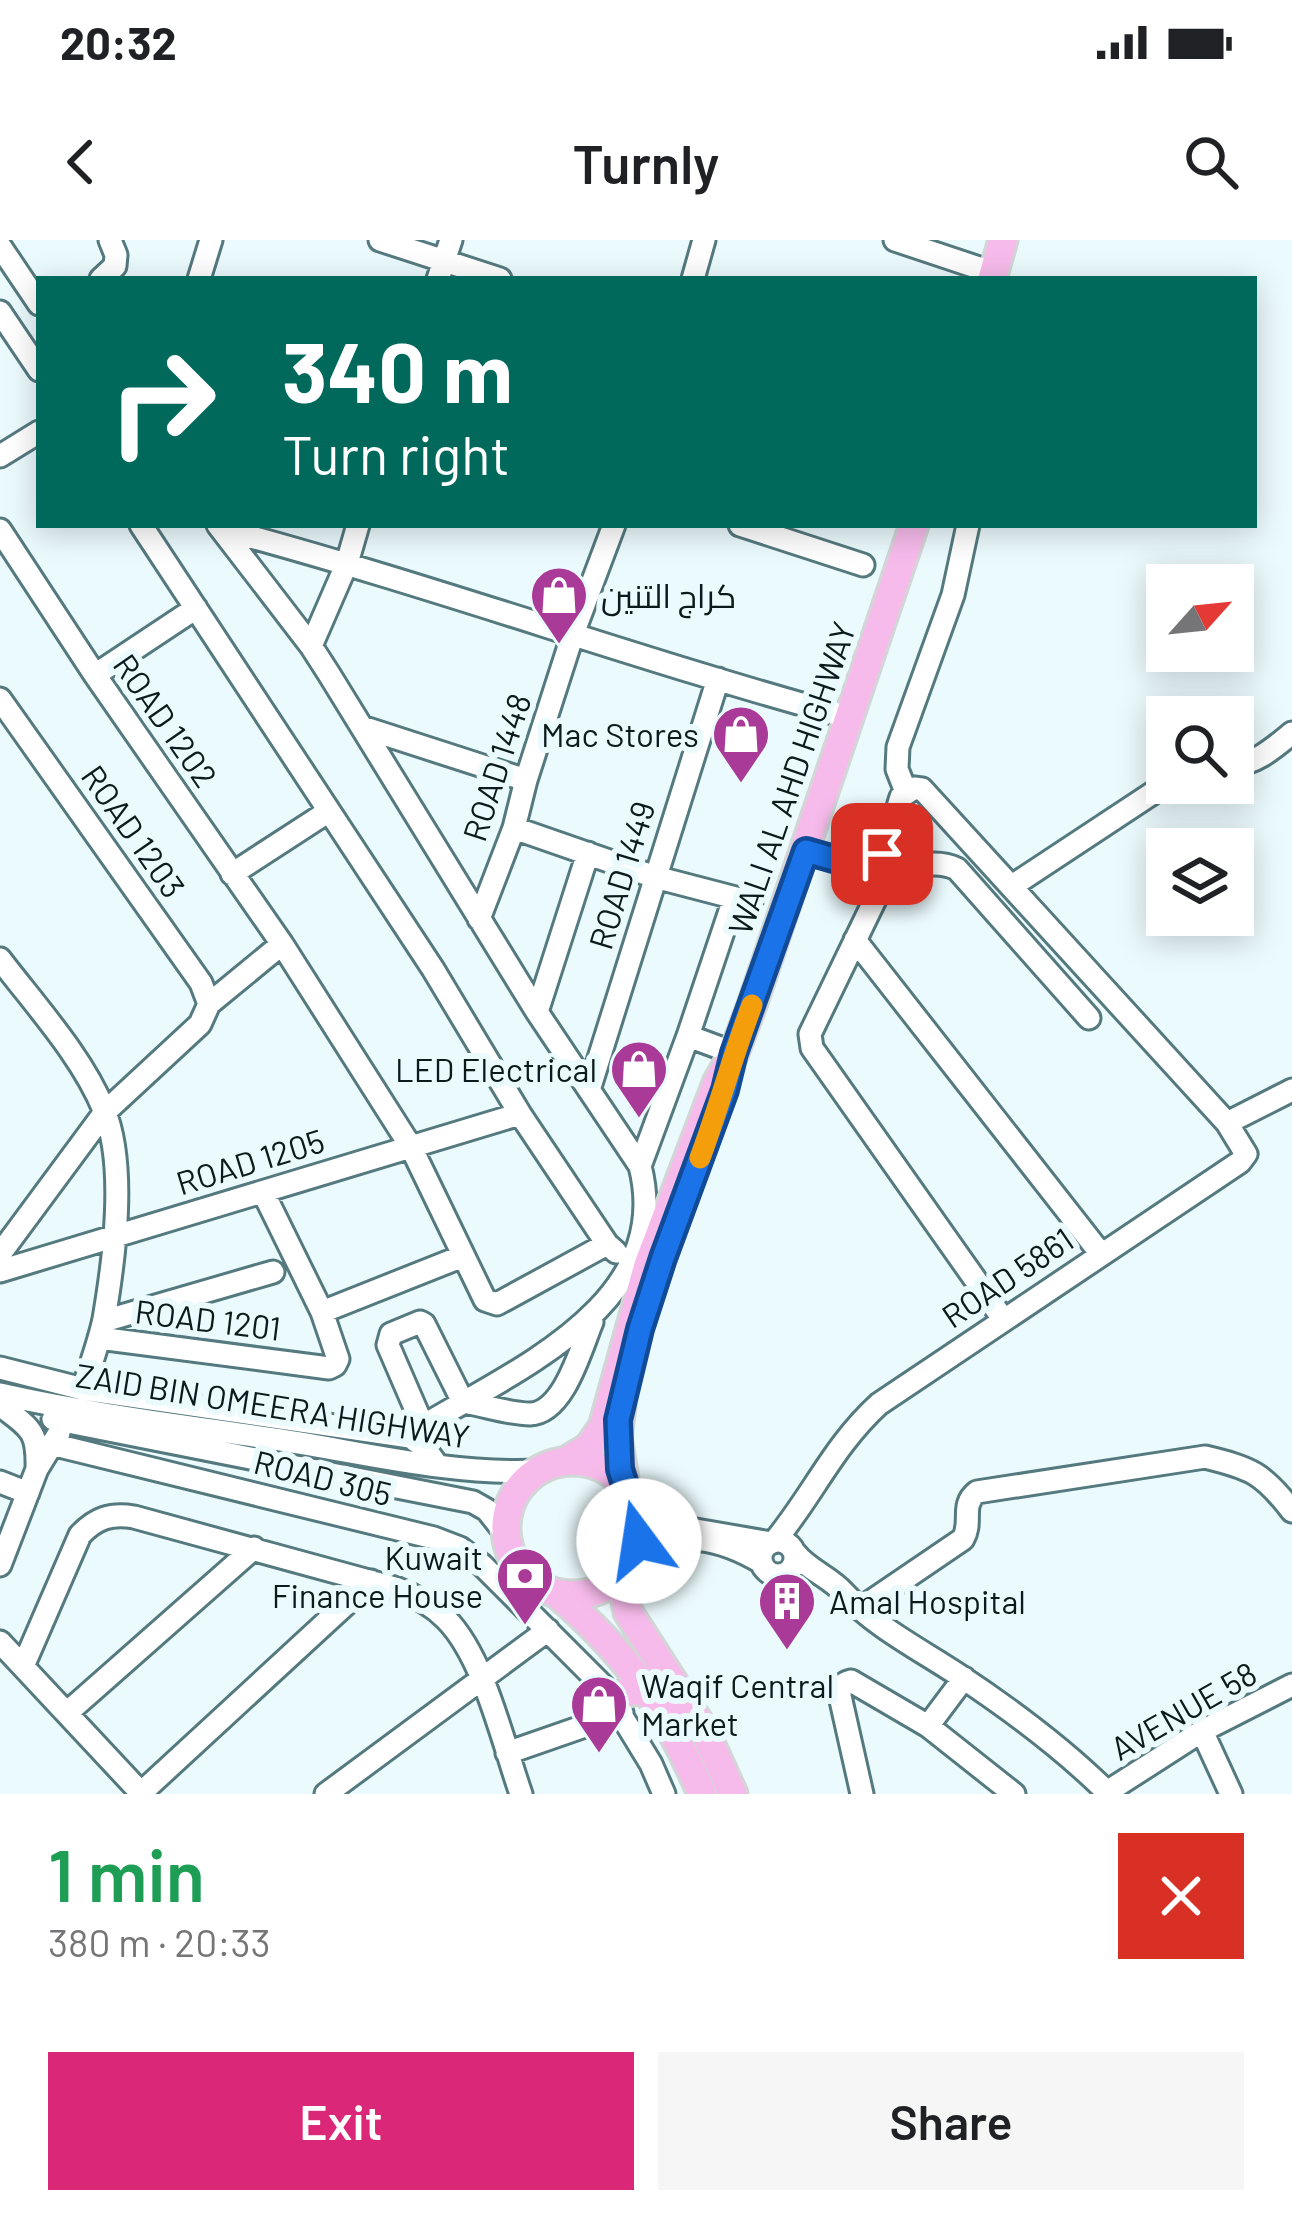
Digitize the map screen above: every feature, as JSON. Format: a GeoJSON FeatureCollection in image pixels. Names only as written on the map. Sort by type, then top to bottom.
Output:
{"type":"FeatureCollection","features":[{"type":"Feature","properties":{"kind":"main road"},"geometry":{"type":"LineString","coordinates":[[993,276],[1003,240]]}},
{"type":"Feature","properties":{"kind":"main road","name":"WALI AL AHD HIGHWAY"},"geometry":{"type":"LineString","coordinates":[[631,1496],[618,1453],[618,1420],[640,1329],[913,528]]}},
{"type":"Feature","properties":{"kind":"main road","name":"WALI AL AHD HIGHWAY"},"geometry":{"type":"LineString","coordinates":[[566,1461],[589,1447],[603,1427],[639,1263],[734,1053]]}},
{"type":"Feature","properties":{"kind":"main road"},"geometry":{"type":"LineString","coordinates":[[630,1563],[610,1585],[593,1593],[574,1596],[537,1585],[511,1554],[506,1534],[513,1498],[537,1471],[566,1461],[594,1464],[611,1472],[631,1496],[641,1530],[630,1563],[628,1612],[705,1732],[733,1794]]}},
{"type":"Feature","properties":{"kind":"main road"},"geometry":{"type":"LineString","coordinates":[[556,1593],[597,1628],[651,1694],[682,1746],[702,1794]]}},
{"type":"Feature","properties":{"kind":"main road"},"geometry":{"type":"LineString","coordinates":[[613,1700],[622,1657]]}},
{"type":"Feature","properties":{"kind":"main road"},"geometry":{"type":"LineString","coordinates":[[613,1700],[632,1690],[651,1694]]}},
{"type":"Feature","properties":{"kind":"street"},"geometry":{"type":"LineString","coordinates":[[104,276],[115,266],[110,240]]}},
{"type":"Feature","properties":{"kind":"street"},"geometry":{"type":"LineString","coordinates":[[200,276],[211,240]]}},
{"type":"Feature","properties":{"kind":"street"},"geometry":{"type":"LineString","coordinates":[[380,240],[491,276]]}},
{"type":"Feature","properties":{"kind":"street"},"geometry":{"type":"LineString","coordinates":[[694,276],[704,240]]}},
{"type":"Feature","properties":{"kind":"street"},"geometry":{"type":"LineString","coordinates":[[895,240],[993,276]]}},
{"type":"Feature","properties":{"kind":"street"},"geometry":{"type":"LineString","coordinates":[[0,246],[36,300]]}},
{"type":"Feature","properties":{"kind":"street"},"geometry":{"type":"LineString","coordinates":[[0,311],[36,365]]}},
{"type":"Feature","properties":{"kind":"street"},"geometry":{"type":"LineString","coordinates":[[0,456],[36,434]]}},
{"type":"Feature","properties":{"kind":"street"},"geometry":{"type":"LineString","coordinates":[[143,528],[607,1244],[639,1263]]}},
{"type":"Feature","properties":{"kind":"street"},"geometry":{"type":"LineString","coordinates":[[0,1368],[83,1390],[284,1430],[417,1431],[536,1359],[596,1314],[639,1263],[647,1207],[640,1166],[537,1012],[310,646],[221,528]]}},
{"type":"Feature","properties":{"kind":"street"},"geometry":{"type":"LineString","coordinates":[[224,528],[848,718]]}},
{"type":"Feature","properties":{"kind":"street"},"geometry":{"type":"LineString","coordinates":[[310,646],[357,528]]}},
{"type":"Feature","properties":{"kind":"street","name":"ROAD 1448"},"geometry":{"type":"LineString","coordinates":[[479,919],[514,828],[573,634],[613,528]]}},
{"type":"Feature","properties":{"kind":"street"},"geometry":{"type":"LineString","coordinates":[[749,528],[863,565]]}},
{"type":"Feature","properties":{"kind":"street"},"geometry":{"type":"LineString","coordinates":[[967,528],[953,595],[898,747],[897,769],[910,790],[928,794],[1227,1123],[1292,1090]]}},
{"type":"Feature","properties":{"kind":"street","name":"ROAD 1202"},"geometry":{"type":"LineString","coordinates":[[0,530],[8,561],[282,944],[411,1147]]}},
{"type":"Feature","properties":{"kind":"street"},"geometry":{"type":"LineString","coordinates":[[94,676],[196,608]]}},
{"type":"Feature","properties":{"kind":"street","name":"ROAD 1449"},"geometry":{"type":"LineString","coordinates":[[589,1090],[718,680]]}},
{"type":"Feature","properties":{"kind":"street","name":"ROAD 1203"},"geometry":{"type":"LineString","coordinates":[[0,699],[201,983],[209,1004]]}},
{"type":"Feature","properties":{"kind":"street"},"geometry":{"type":"LineString","coordinates":[[362,728],[526,780]]}},
{"type":"Feature","properties":{"kind":"street"},"geometry":{"type":"LineString","coordinates":[[1254,759],[1292,733]]}},
{"type":"Feature","properties":{"kind":"street"},"geometry":{"type":"LineString","coordinates":[[806,851],[872,866],[882,854],[901,796],[910,790]]}},
{"type":"Feature","properties":{"kind":"street"},"geometry":{"type":"LineString","coordinates":[[1012,886],[1146,798]]}},
{"type":"Feature","properties":{"kind":"street"},"geometry":{"type":"LineString","coordinates":[[232,874],[329,811]]}},
{"type":"Feature","properties":{"kind":"street"},"geometry":{"type":"LineString","coordinates":[[514,828],[655,877],[743,900],[640,1166]]}},
{"type":"Feature","properties":{"kind":"street"},"geometry":{"type":"LineString","coordinates":[[537,1012],[588,853]]}},
{"type":"Feature","properties":{"kind":"street"},"geometry":{"type":"LineString","coordinates":[[1003,1318],[812,1048],[810,1034],[884,883],[896,872],[942,862],[957,868],[1089,1018]]}},
{"type":"Feature","properties":{"kind":"street"},"geometry":{"type":"LineString","coordinates":[[855,940],[1101,1254]]}},
{"type":"Feature","properties":{"kind":"street"},"geometry":{"type":"LineString","coordinates":[[0,1254],[105,1112],[200,1024],[209,1004],[282,944]]}},
{"type":"Feature","properties":{"kind":"street","name":"ROAD 1201"},"geometry":{"type":"LineString","coordinates":[[0,959],[79,1064],[105,1112],[117,1195],[101,1329],[329,1368],[335,1365],[338,1359],[322,1312],[262,1192]]}},
{"type":"Feature","properties":{"kind":"street"},"geometry":{"type":"LineString","coordinates":[[688,1036],[734,1053]]}},
{"type":"Feature","properties":{"kind":"street","name":"ROAD 1205"},"geometry":{"type":"LineString","coordinates":[[0,1270],[520,1114]]}},
{"type":"Feature","properties":{"kind":"street","name":"ROAD 5861"},"geometry":{"type":"LineString","coordinates":[[779,1549],[834,1452],[896,1390],[1240,1162],[1245,1148],[1227,1123]]}},
{"type":"Feature","properties":{"kind":"street"},"geometry":{"type":"LineString","coordinates":[[411,1147],[485,1300],[497,1304],[607,1244]]}},
{"type":"Feature","properties":{"kind":"street","name":"ROAD 1201"},"geometry":{"type":"LineString","coordinates":[[322,1312],[463,1256]]}},
{"type":"Feature","properties":{"kind":"street"},"geometry":{"type":"LineString","coordinates":[[83,1390],[101,1329],[273,1272]]}},
{"type":"Feature","properties":{"kind":"street"},"geometry":{"type":"LineString","coordinates":[[463,1402],[530,1414],[545,1409],[564,1389],[596,1314]]}},
{"type":"Feature","properties":{"kind":"street"},"geometry":{"type":"LineString","coordinates":[[436,1466],[417,1431],[388,1346],[391,1334],[424,1324],[463,1402]]}},
{"type":"Feature","properties":{"kind":"street"},"geometry":{"type":"LineString","coordinates":[[1,1403],[35,1438],[37,1469]]}},
{"type":"Feature","properties":{"kind":"street","name":"ZAID BIN OMEERA HIGHWAY"},"geometry":{"type":"LineString","coordinates":[[1,1403],[284,1430],[436,1466],[537,1471]]}},
{"type":"Feature","properties":{"kind":"street","name":"ZAID BIN OMEERA HIGHWAY"},"geometry":{"type":"LineString","coordinates":[[1,1403],[74,1423],[473,1502],[487,1510],[506,1534]]}},
{"type":"Feature","properties":{"kind":"street"},"geometry":{"type":"LineString","coordinates":[[0,1565],[37,1469],[63,1429],[74,1423]]}},
{"type":"Feature","properties":{"kind":"street","name":"ROAD 305"},"geometry":{"type":"LineString","coordinates":[[51,1444],[447,1543],[482,1565],[613,1700],[664,1794]]}},
{"type":"Feature","properties":{"kind":"street"},"geometry":{"type":"LineString","coordinates":[[854,1605],[964,1540],[969,1525],[966,1507],[977,1492],[1205,1457],[1266,1479],[1292,1511]]}},
{"type":"Feature","properties":{"kind":"street"},"geometry":{"type":"LineString","coordinates":[[0,1482],[28,1493]]}},
{"type":"Feature","properties":{"kind":"street"},"geometry":{"type":"LineString","coordinates":[[631,1496],[655,1521],[667,1526],[779,1549],[843,1592],[854,1605]]}},
{"type":"Feature","properties":{"kind":"street"},"geometry":{"type":"LineString","coordinates":[[24,1664],[80,1535],[90,1524],[104,1517],[134,1517],[254,1548],[371,1582],[433,1607],[460,1636],[482,1678],[521,1794]]}},
{"type":"Feature","properties":{"kind":"street"},"geometry":{"type":"LineString","coordinates":[[630,1563],[664,1541],[723,1539]]}},
{"type":"Feature","properties":{"kind":"street"},"geometry":{"type":"LineString","coordinates":[[68,1712],[254,1548]]}},
{"type":"Feature","properties":{"kind":"street"},"geometry":{"type":"LineString","coordinates":[[779,1549],[769,1573],[854,1605],[964,1678],[1073,1760],[1108,1793]]}},
{"type":"Feature","properties":{"kind":"street"},"geometry":{"type":"LineString","coordinates":[[0,1642],[142,1793],[371,1582]]}},
{"type":"Feature","properties":{"kind":"street"},"geometry":{"type":"LineString","coordinates":[[326,1794],[353,1785],[548,1630]]}},
{"type":"Feature","properties":{"kind":"street"},"geometry":{"type":"LineString","coordinates":[[928,1726],[964,1678]]}},
{"type":"Feature","properties":{"kind":"street"},"geometry":{"type":"LineString","coordinates":[[862,1794],[840,1696],[844,1683],[851,1681],[928,1726],[1014,1794]]}},
{"type":"Feature","properties":{"kind":"street","name":"AVENUE 58"},"geometry":{"type":"LineString","coordinates":[[1108,1793],[1202,1731],[1292,1685]]}},
{"type":"Feature","properties":{"kind":"street"},"geometry":{"type":"LineString","coordinates":[[507,1753],[613,1700]]}},
{"type":"Feature","properties":{"kind":"street"},"geometry":{"type":"LineString","coordinates":[[1202,1731],[1231,1794]]}},
{"type":"Feature","properties":{"kind":"slow traffic"},"geometry":{"type":"LineString","coordinates":[[700,1158],[752,1005]]}},
{"type":"Feature","properties":{"kind":"place","name":"كراج التنين"},"geometry":{"type":"Point","coordinates":[559,646]}},
{"type":"Feature","properties":{"kind":"place","name":"Mac Stores"},"geometry":{"type":"Point","coordinates":[741,785]}},
{"type":"Feature","properties":{"kind":"place","name":"LED Electrical"},"geometry":{"type":"Point","coordinates":[639,1120]}},
{"type":"Feature","properties":{"kind":"place","name":"Kuwait Finance House"},"geometry":{"type":"Point","coordinates":[525,1627]}},
{"type":"Feature","properties":{"kind":"place","name":"Amal Hospital"},"geometry":{"type":"Point","coordinates":[787,1652]}},
{"type":"Feature","properties":{"kind":"place","name":"Waqif Central Market"},"geometry":{"type":"Point","coordinates":[599,1755]}},
{"type":"Feature","properties":{"kind":"route"},"geometry":{"type":"LineString","coordinates":[[639,1541],[637,1506],[620,1469],[618,1420],[640,1329],[734,1053],[806,851],[865,868],[882,854]]}}]}
